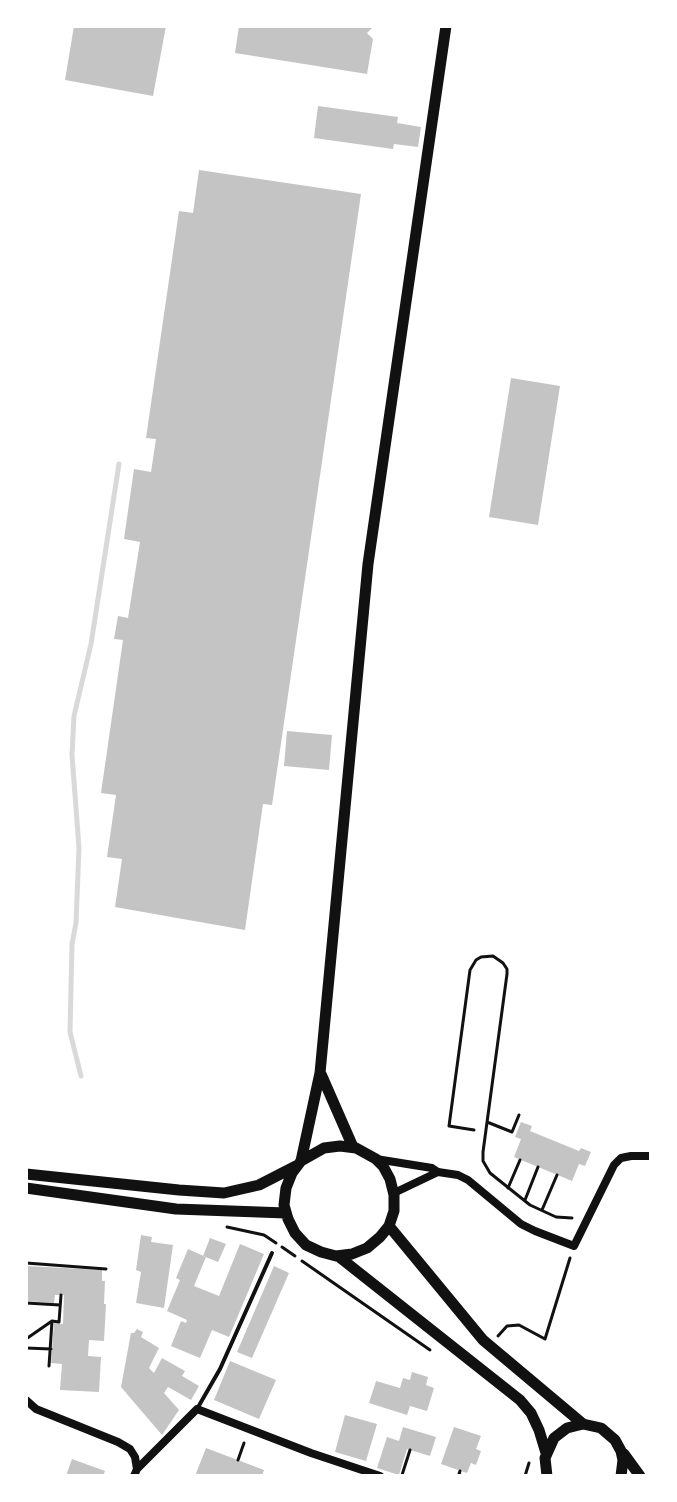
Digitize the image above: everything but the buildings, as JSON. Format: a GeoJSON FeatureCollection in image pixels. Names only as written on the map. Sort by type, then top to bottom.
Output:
{"type":"FeatureCollection","features":[{"type":"Feature","properties":{"kind":"street"},"geometry":{"type":"LineString","coordinates":[[26,1174],[224,1193],[259,1185],[299,1163],[324,1148],[353,1147],[376,1159],[390,1179],[394,1211],[389,1226],[367,1248],[338,1256],[306,1245],[295,1233],[284,1205],[286,1188],[299,1163],[320,1073],[368,564],[446,26]]}},
{"type":"Feature","properties":{"kind":"street"},"geometry":{"type":"LineString","coordinates":[[320,1073],[353,1147]]}},
{"type":"Feature","properties":{"kind":"street"},"geometry":{"type":"LineString","coordinates":[[376,1159],[458,1175],[521,1224],[574,1246],[614,1165],[621,1158],[651,1156]]}},
{"type":"Feature","properties":{"kind":"street"},"geometry":{"type":"LineString","coordinates":[[394,1193],[438,1172]]}},
{"type":"Feature","properties":{"kind":"street"},"geometry":{"type":"LineString","coordinates":[[26,1188],[176,1209],[286,1213]]}},
{"type":"Feature","properties":{"kind":"street"},"geometry":{"type":"LineString","coordinates":[[389,1226],[483,1340],[583,1424]]}},
{"type":"Feature","properties":{"kind":"street"},"geometry":{"type":"LineString","coordinates":[[338,1256],[520,1400],[539,1430],[546,1464]]}},
{"type":"Feature","properties":{"kind":"street"},"geometry":{"type":"LineString","coordinates":[[26,1400],[36,1409],[130,1449],[135,1457],[136,1473]]}},
{"type":"Feature","properties":{"kind":"street"},"geometry":{"type":"LineString","coordinates":[[136,1473],[197,1409],[380,1476]]}},
{"type":"Feature","properties":{"kind":"street"},"geometry":{"type":"LineString","coordinates":[[539,1476],[554,1438],[567,1428],[583,1424],[607,1431],[640,1476]]}},
{"type":"Feature","properties":{"kind":"street"},"geometry":{"type":"LineString","coordinates":[[621,1451],[621,1476]]}},
{"type":"Feature","properties":{"kind":"lane"},"geometry":{"type":"LineString","coordinates":[[197,1409],[220,1369],[272,1253]]}},
{"type":"Feature","properties":{"kind":"path"},"geometry":{"type":"LineString","coordinates":[[474,1130],[449,1126],[470,970],[476,960],[488,956],[500,959],[507,974],[483,1161],[490,1173],[508,1188],[542,1210],[556,1217],[579,1216]]}},
{"type":"Feature","properties":{"kind":"path"},"geometry":{"type":"LineString","coordinates":[[487,1122],[512,1132],[519,1115]]}},
{"type":"Feature","properties":{"kind":"path"},"geometry":{"type":"LineString","coordinates":[[508,1188],[520,1160]]}},
{"type":"Feature","properties":{"kind":"path"},"geometry":{"type":"LineString","coordinates":[[525,1200],[538,1167]]}},
{"type":"Feature","properties":{"kind":"path"},"geometry":{"type":"LineString","coordinates":[[542,1210],[557,1175]]}},
{"type":"Feature","properties":{"kind":"path"},"geometry":{"type":"LineString","coordinates":[[222,1227],[264,1235],[437,1355]]}},
{"type":"Feature","properties":{"kind":"path"},"geometry":{"type":"LineString","coordinates":[[498,1336],[507,1326],[519,1325],[545,1339],[574,1246]]}},
{"type":"Feature","properties":{"kind":"path"},"geometry":{"type":"LineString","coordinates":[[26,1263],[106,1269]]}},
{"type":"Feature","properties":{"kind":"path"},"geometry":{"type":"LineString","coordinates":[[26,1339],[52,1321],[59,1322],[61,1295]]}},
{"type":"Feature","properties":{"kind":"path"},"geometry":{"type":"LineString","coordinates":[[26,1303],[60,1305]]}},
{"type":"Feature","properties":{"kind":"path"},"geometry":{"type":"LineString","coordinates":[[49,1366],[52,1321]]}},
{"type":"Feature","properties":{"kind":"path"},"geometry":{"type":"LineString","coordinates":[[26,1348],[51,1349]]}},
{"type":"Feature","properties":{"kind":"path"},"geometry":{"type":"LineString","coordinates":[[238,1460],[245,1439]]}},
{"type":"Feature","properties":{"kind":"path"},"geometry":{"type":"LineString","coordinates":[[402,1475],[410,1450]]}},
{"type":"Feature","properties":{"kind":"path"},"geometry":{"type":"LineString","coordinates":[[525,1476],[530,1462],[529,1454]]}},
{"type":"Feature","properties":{"kind":"waterway"},"geometry":{"type":"LineString","coordinates":[[81,1076],[70,1032],[79,848],[72,755],[74,716],[91,644],[119,464]]}}]}
